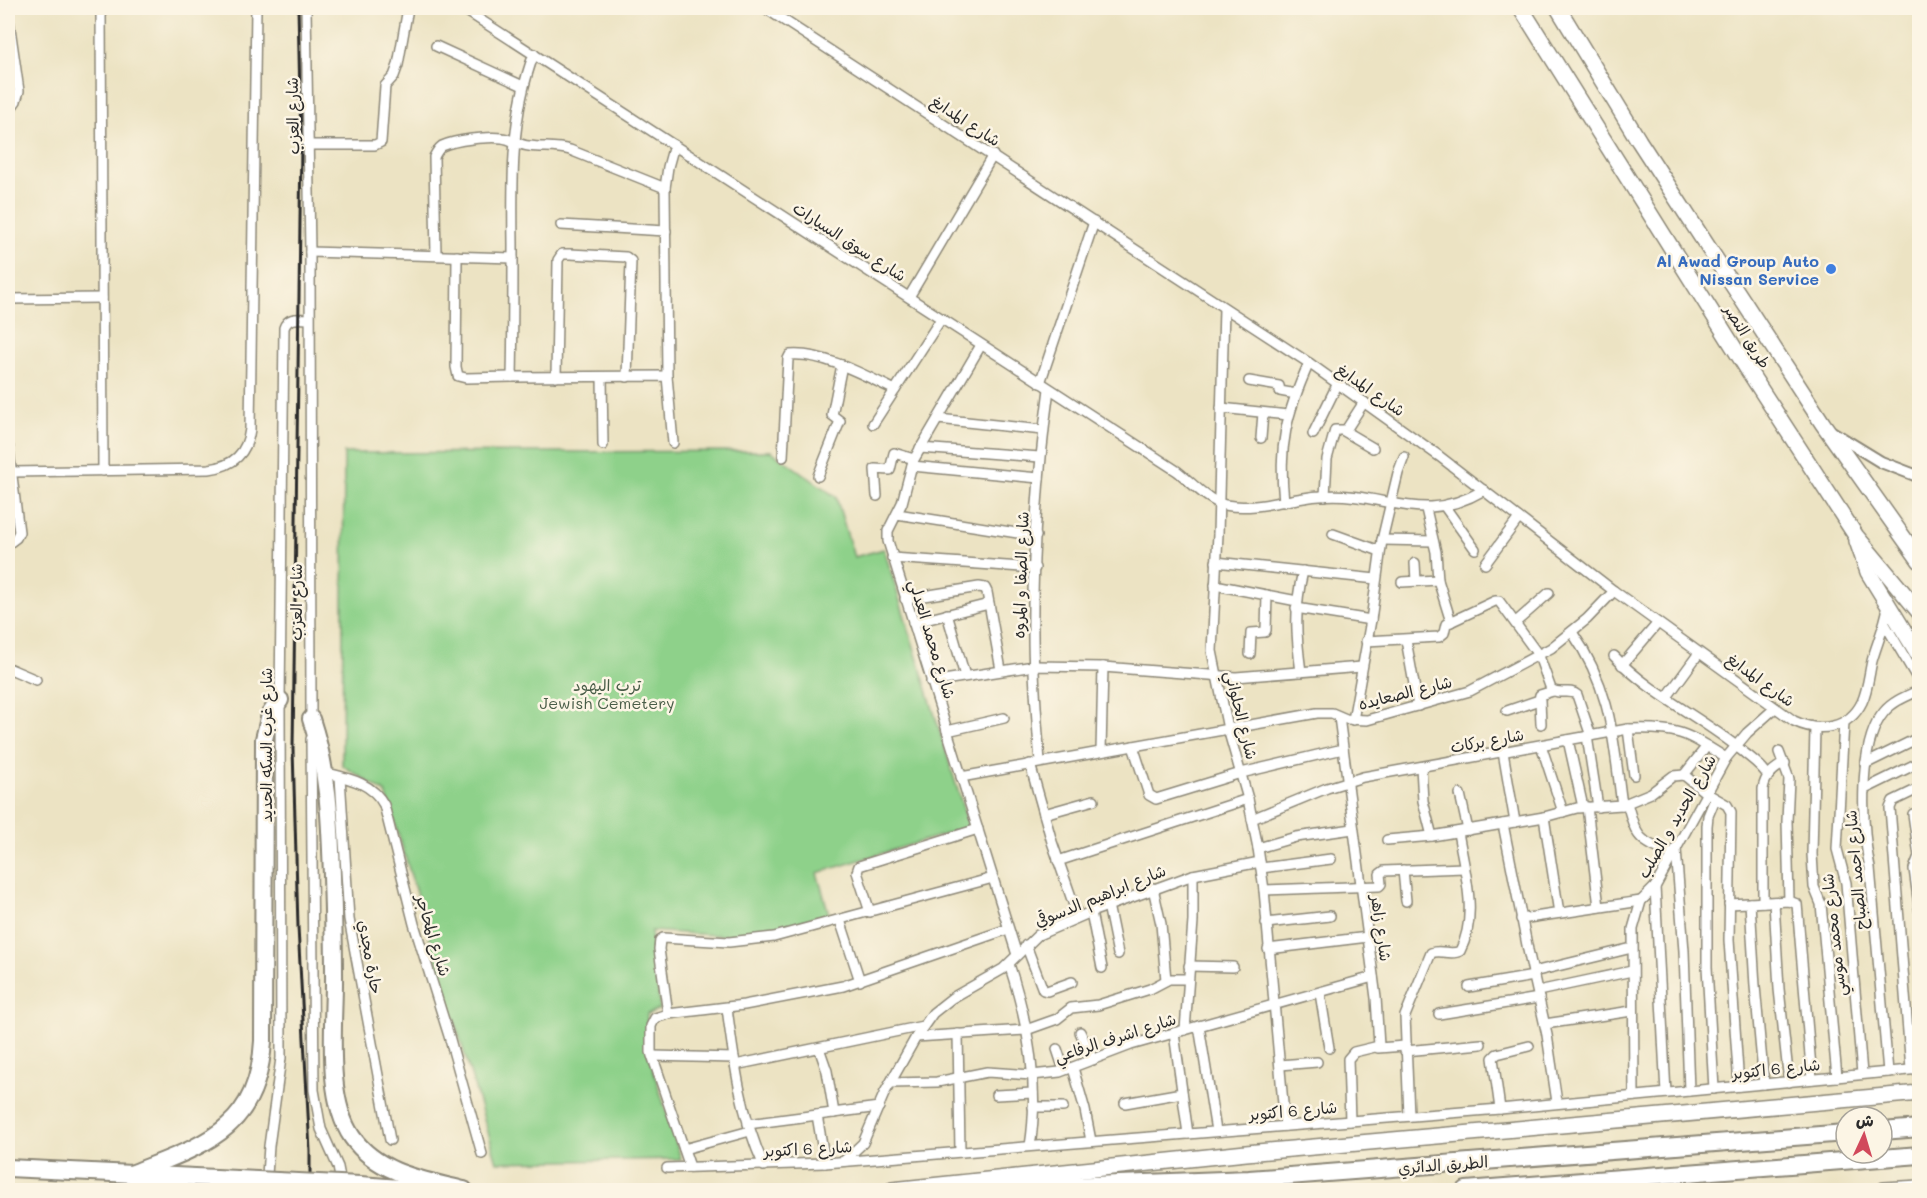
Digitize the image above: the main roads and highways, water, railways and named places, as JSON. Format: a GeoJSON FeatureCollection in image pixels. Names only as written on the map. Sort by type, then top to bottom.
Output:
{"type":"FeatureCollection","features":[{"type":"Feature","properties":{"kind":"highway","name":"طريق النصر"},"geometry":{"type":"LineString","coordinates":[[1521,8],[1748,370],[1856,536],[1920,613]]}},
{"type":"Feature","properties":{"kind":"highway","name":"طريق النصر"},"geometry":{"type":"LineString","coordinates":[[1558,8],[1639,141],[1822,424],[1920,561]]}},
{"type":"Feature","properties":{"kind":"highway"},"geometry":{"type":"LineString","coordinates":[[1856,536],[1868,572],[1920,657]]}},
{"type":"Feature","properties":{"kind":"highway"},"geometry":{"type":"LineString","coordinates":[[131,1174],[192,1150],[218,1135],[239,1114],[258,1080],[263,1041],[264,739],[267,722],[280,700]]}},
{"type":"Feature","properties":{"kind":"highway"},"geometry":{"type":"LineString","coordinates":[[311,719],[326,773],[330,817],[334,1084],[338,1108],[352,1137],[375,1160],[404,1175],[464,1191]]}},
{"type":"Feature","properties":{"kind":"highway"},"geometry":{"type":"LineString","coordinates":[[892,1191],[1246,1153],[1920,1093]]}},
{"type":"Feature","properties":{"kind":"highway"},"geometry":{"type":"LineString","coordinates":[[1894,1130],[1920,1128]]}},
{"type":"Feature","properties":{"kind":"highway","name":"الطريق الدائري"},"geometry":{"type":"LineString","coordinates":[[967,1191],[1249,1179],[1834,1134]]}},
{"type":"Feature","properties":{"kind":"highway","name":"الطريق الدائري"},"geometry":{"type":"LineString","coordinates":[[1466,1191],[1920,1155]]}},
{"type":"Feature","properties":{"kind":"highway"},"geometry":{"type":"LineString","coordinates":[[8,1168],[360,1185],[426,1191]]}},
{"type":"Feature","properties":{"kind":"highway"},"geometry":{"type":"LineString","coordinates":[[1884,1191],[1920,1188]]}},
{"type":"Feature","properties":{"kind":"railway"},"geometry":{"type":"LineString","coordinates":[[298,8],[301,144],[293,749],[298,927],[310,1190]]}},
{"type":"Feature","properties":{"kind":"place","name":"Al Awad Group Auto Nissan Service"},"geometry":{"type":"Point","coordinates":[1831,269]}},
{"type":"Feature","properties":{"kind":"park label","name":"ترب اليهود Jewish Cemetery"},"geometry":{"type":"Point","coordinates":[607,693]}}]}
